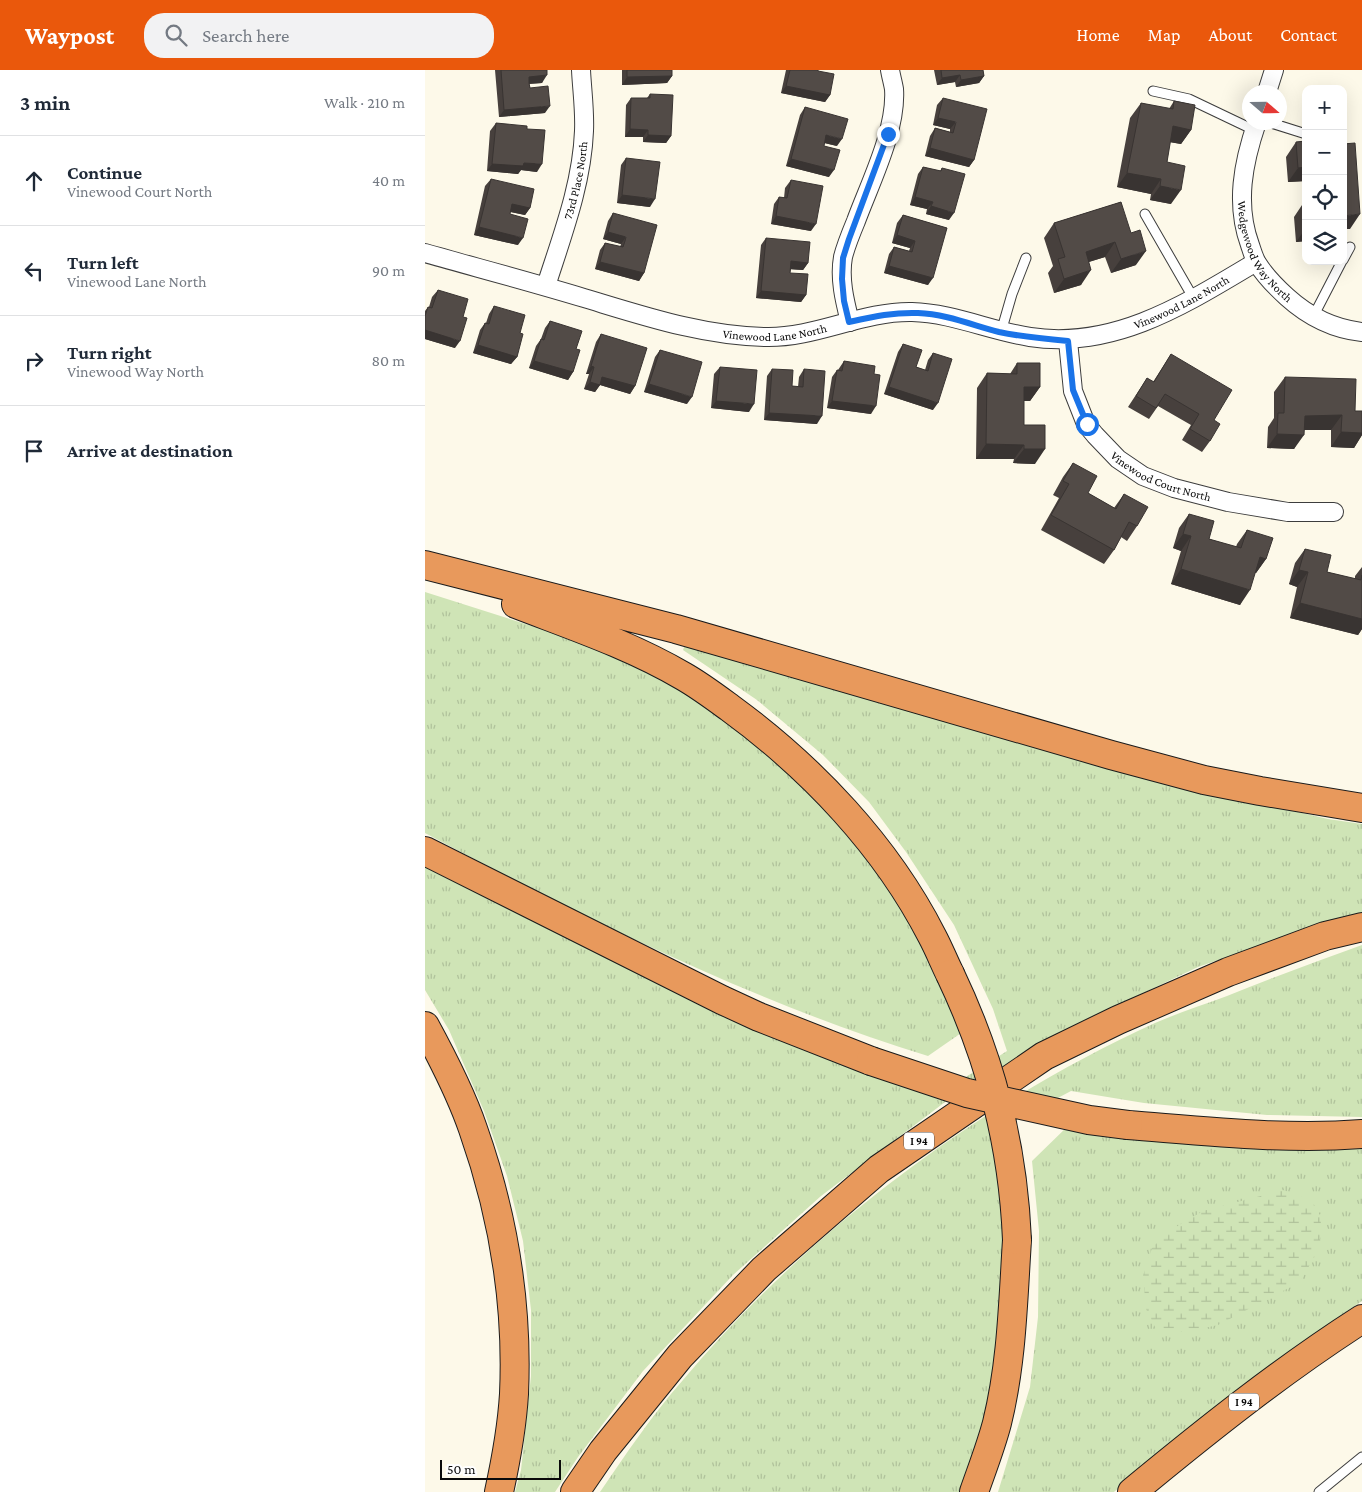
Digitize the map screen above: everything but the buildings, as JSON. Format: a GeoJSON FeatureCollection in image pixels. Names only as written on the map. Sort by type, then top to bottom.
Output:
{"type":"FeatureCollection","features":[{"type":"Feature","properties":{"kind":"highway"},"geometry":{"type":"LineString","coordinates":[[425,567],[676,629],[1111,755],[1204,780],[1362,808]]}},
{"type":"Feature","properties":{"kind":"highway"},"geometry":{"type":"LineString","coordinates":[[425,567],[624,646],[685,677],[772,740],[815,780],[876,850],[902,886],[924,922],[950,974],[981,1045],[1000,1113],[1015,1202],[1017,1240],[1014,1311],[1005,1382],[997,1424],[974,1492]]}},
{"type":"Feature","properties":{"kind":"highway"},"geometry":{"type":"LineString","coordinates":[[425,851],[759,1017],[871,1061],[967,1093],[1089,1120],[1128,1125],[1241,1133],[1294,1135],[1362,1134]]}},
{"type":"Feature","properties":{"kind":"highway","name":"I 94"},"geometry":{"type":"LineString","coordinates":[[575,1492],[603,1451],[680,1356],[764,1269],[879,1169],[1044,1056],[1118,1020],[1228,972],[1325,936],[1362,927]]}},
{"type":"Feature","properties":{"kind":"highway"},"geometry":{"type":"LineString","coordinates":[[425,1026],[438,1049],[473,1128],[496,1210],[511,1289],[514,1315],[514,1395],[510,1436],[499,1492]]}},
{"type":"Feature","properties":{"kind":"highway","name":"I 94"},"geometry":{"type":"LineString","coordinates":[[1132,1492],[1252,1396],[1362,1320]]}},
{"type":"Feature","properties":{"kind":"street","name":"73rd Place North"},"geometry":{"type":"LineString","coordinates":[[546,286],[574,195],[580,163],[584,131],[581,70]]}},
{"type":"Feature","properties":{"kind":"street"},"geometry":{"type":"LineString","coordinates":[[849,322],[844,293],[843,258],[888,134],[893,113],[894,89],[890,70]]}},
{"type":"Feature","properties":{"kind":"street"},"geometry":{"type":"LineString","coordinates":[[1269,85],[1274,70]]}},
{"type":"Feature","properties":{"kind":"street","name":"Wedgewood Way North"},"geometry":{"type":"LineString","coordinates":[[1258,130],[1247,152],[1242,178],[1241,198],[1246,234],[1256,262],[1293,303],[1313,317],[1332,325],[1362,332]]}},
{"type":"Feature","properties":{"kind":"street"},"geometry":{"type":"LineString","coordinates":[[425,253],[546,286]]}},
{"type":"Feature","properties":{"kind":"street","name":"Vinewood Lane North"},"geometry":{"type":"LineString","coordinates":[[546,286],[683,327],[725,335],[768,337],[813,332],[849,322],[903,312],[943,316],[1001,332],[1033,338],[1068,341],[1139,325],[1193,298],[1256,262]]}},
{"type":"Feature","properties":{"kind":"street","name":"Vinewood Court North"},"geometry":{"type":"LineString","coordinates":[[1068,341],[1073,390],[1087,424],[1118,459],[1143,476],[1174,488],[1228,502],[1288,512],[1334,512]]}},
{"type":"Feature","properties":{"kind":"lane"},"geometry":{"type":"LineString","coordinates":[[1153,91],[1189,99],[1242,118]]}},
{"type":"Feature","properties":{"kind":"lane"},"geometry":{"type":"LineString","coordinates":[[1286,130],[1302,133]]}},
{"type":"Feature","properties":{"kind":"lane"},"geometry":{"type":"LineString","coordinates":[[1145,214],[1193,298]]}},
{"type":"Feature","properties":{"kind":"lane"},"geometry":{"type":"LineString","coordinates":[[1347,253],[1350,248]]}},
{"type":"Feature","properties":{"kind":"lane"},"geometry":{"type":"LineString","coordinates":[[1001,332],[1012,294],[1026,258]]}},
{"type":"Feature","properties":{"kind":"lane"},"geometry":{"type":"LineString","coordinates":[[1313,317],[1340,265]]}},
{"type":"Feature","properties":{"kind":"lane"},"geometry":{"type":"LineString","coordinates":[[1319,1492],[1362,1457]]}},
{"type":"Feature","properties":{"kind":"green space"},"geometry":{"type":"Polygon","coordinates":[[[425,592],[535,627],[538,621],[582,637],[709,705],[777,755],[849,832],[924,939],[964,1031],[928,1056],[863,1034],[734,984],[671,956],[547,897],[425,833],[425,592]]]}},
{"type":"Feature","properties":{"kind":"green space"},"geometry":{"type":"Polygon","coordinates":[[[686,642],[1216,793],[1328,819],[1362,824],[1362,913],[1334,920],[1198,967],[1078,1024],[953,1096],[821,1196],[733,1275],[643,1371],[578,1457],[555,1492],[515,1492],[521,1470],[531,1376],[531,1310],[523,1241],[507,1176],[484,1111],[449,1030],[425,990],[425,866],[942,1092],[1007,1051],[993,1009],[954,925],[906,852],[869,802],[823,755],[757,700],[683,650],[686,642]]]}},
{"type":"Feature","properties":{"kind":"green space"},"geometry":{"type":"Polygon","coordinates":[[[1362,945],[1362,1117],[1267,1115],[1144,1103],[1071,1091],[994,1132],[1007,1240],[994,1374],[976,1452],[959,1492],[600,1492],[661,1407],[732,1325],[785,1273],[841,1223],[899,1176],[961,1132],[1024,1092],[1089,1055],[1164,1019],[1362,945]]]}},
{"type":"Feature","properties":{"kind":"green space"},"geometry":{"type":"Polygon","coordinates":[[[1070,1124],[1362,1148],[1362,1301],[1235,1393],[1114,1492],[998,1492],[1030,1387],[1038,1317],[1039,1231],[1032,1161],[1070,1124]]]}},
{"type":"Feature","properties":{"kind":"green space"},"geometry":{"type":"Polygon","coordinates":[[[1283,1190],[1312,1201],[1321,1217],[1320,1247],[1300,1282],[1218,1325],[1186,1332],[1155,1327],[1146,1309],[1143,1276],[1152,1248],[1164,1234],[1203,1211],[1283,1190]]]}},
{"type":"Feature","properties":{"kind":"route"},"geometry":{"type":"LineString","coordinates":[[888,134],[843,258],[844,301],[849,322],[903,312],[920,313],[943,316],[1001,332],[1033,338],[1068,341],[1073,390],[1087,424]]}}]}
